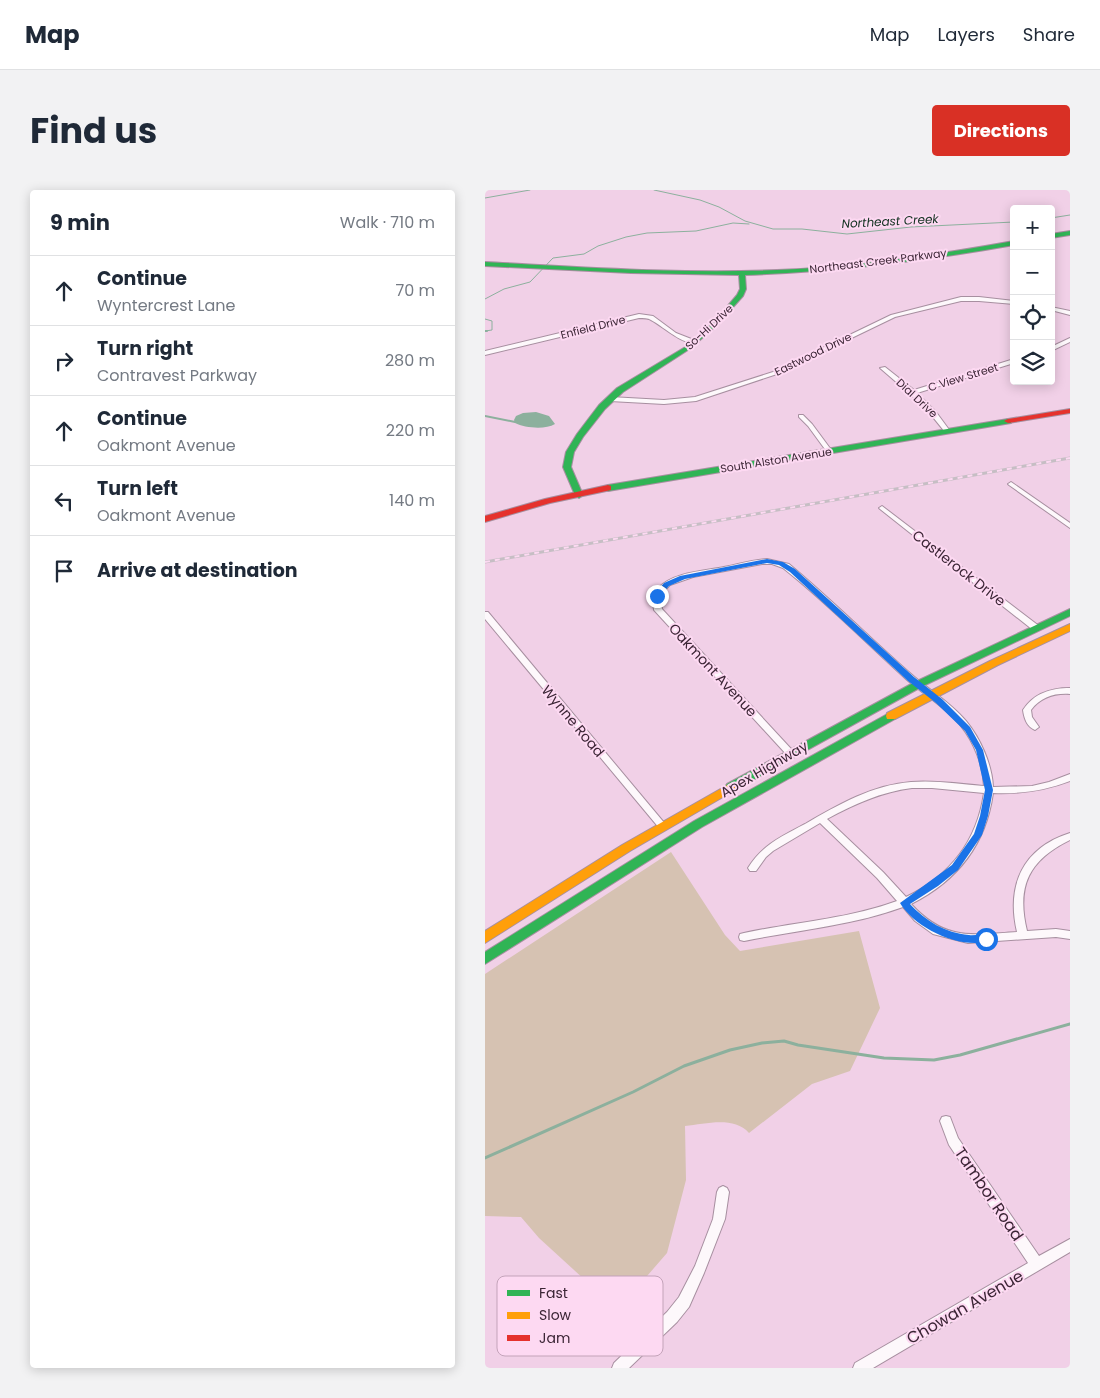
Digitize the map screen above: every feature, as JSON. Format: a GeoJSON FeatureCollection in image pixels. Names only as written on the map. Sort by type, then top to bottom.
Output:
{"type":"FeatureCollection","features":[{"type":"Feature","properties":{"kind":"street"},"geometry":{"type":"LineString","coordinates":[[1055,235],[1070,233]]}},
{"type":"Feature","properties":{"kind":"street","name":"Northeast Creek Parkway"},"geometry":{"type":"LineString","coordinates":[[742,273],[853,266],[1010,244]]}},
{"type":"Feature","properties":{"kind":"street"},"geometry":{"type":"LineString","coordinates":[[485,264],[742,273]]}},
{"type":"Feature","properties":{"kind":"street","name":"So-Hi Drive"},"geometry":{"type":"LineString","coordinates":[[579,495],[568,476],[566,463],[580,436],[610,399],[630,383],[696,342],[740,296],[743,288],[742,273]]}},
{"type":"Feature","properties":{"kind":"street","name":"Eastwood Drive"},"geometry":{"type":"LineString","coordinates":[[610,399],[664,402],[696,399],[775,373],[893,316],[961,299],[1010,303]]}},
{"type":"Feature","properties":{"kind":"street"},"geometry":{"type":"LineString","coordinates":[[1055,309],[1070,313]]}},
{"type":"Feature","properties":{"kind":"street","name":"Enfield Drive"},"geometry":{"type":"LineString","coordinates":[[485,354],[639,316],[651,317],[674,334],[696,342]]}},
{"type":"Feature","properties":{"kind":"street"},"geometry":{"type":"LineString","coordinates":[[1055,348],[1070,340]]}},
{"type":"Feature","properties":{"kind":"street","name":"C View Street"},"geometry":{"type":"LineString","coordinates":[[913,392],[1010,362]]}},
{"type":"Feature","properties":{"kind":"street","name":"Dial Drive"},"geometry":{"type":"LineString","coordinates":[[883,368],[933,411],[947,432]]}},
{"type":"Feature","properties":{"kind":"street","name":"South Alston Avenue"},"geometry":{"type":"LineString","coordinates":[[485,519],[579,495],[1070,411]]}},
{"type":"Feature","properties":{"kind":"street"},"geometry":{"type":"LineString","coordinates":[[801,416],[810,424],[829,451]]}},
{"type":"Feature","properties":{"kind":"street"},"geometry":{"type":"LineString","coordinates":[[1011,484],[1070,526]]}},
{"type":"Feature","properties":{"kind":"street","name":"Castlerock Drive"},"geometry":{"type":"LineString","coordinates":[[883,508],[1035,628]]}},
{"type":"Feature","properties":{"kind":"street","name":"Oakmont Avenue"},"geometry":{"type":"LineString","coordinates":[[790,753],[658,610],[656,604],[657,596],[667,584],[695,574],[767,561],[781,564],[792,571],[967,729],[979,750],[989,790]]}},
{"type":"Feature","properties":{"kind":"street","name":"Apex Highway"},"geometry":{"type":"LineString","coordinates":[[485,938],[557,890],[790,753],[919,686],[1070,612]]}},
{"type":"Feature","properties":{"kind":"street","name":"Wynne Road"},"geometry":{"type":"LineString","coordinates":[[485,614],[663,827]]}},
{"type":"Feature","properties":{"kind":"street","name":"Apex Highway"},"geometry":{"type":"LineString","coordinates":[[485,960],[612,877],[800,765],[930,695],[1070,627]]}},
{"type":"Feature","properties":{"kind":"street"},"geometry":{"type":"LineString","coordinates":[[1035,727],[1028,718],[1027,710],[1031,703],[1042,695],[1062,690],[1070,691]]}},
{"type":"Feature","properties":{"kind":"street"},"geometry":{"type":"LineString","coordinates":[[753,868],[764,853],[851,801],[870,793],[892,788],[933,785],[989,790],[1029,790],[1059,783],[1070,777]]}},
{"type":"Feature","properties":{"kind":"street"},"geometry":{"type":"LineString","coordinates":[[744,937],[779,928],[830,922],[871,914],[904,903],[935,884],[959,862],[978,835],[989,790]]}},
{"type":"Feature","properties":{"kind":"street"},"geometry":{"type":"LineString","coordinates":[[821,819],[881,875],[918,918],[937,931],[968,939],[1056,933],[1070,934]]}},
{"type":"Feature","properties":{"kind":"street"},"geometry":{"type":"LineString","coordinates":[[1023,936],[1017,916],[1017,898],[1021,880],[1029,865],[1041,853],[1070,836]]}},
{"type":"Feature","properties":{"kind":"street","name":"Tambor Road"},"geometry":{"type":"LineString","coordinates":[[946,1121],[953,1141],[1037,1265]]}},
{"type":"Feature","properties":{"kind":"street"},"geometry":{"type":"LineString","coordinates":[[663,1326],[684,1302],[700,1269],[719,1219],[723,1192]]}},
{"type":"Feature","properties":{"kind":"street","name":"Chowan Avenue"},"geometry":{"type":"LineString","coordinates":[[860,1368],[1070,1245]]}},
{"type":"Feature","properties":{"kind":"street"},"geometry":{"type":"LineString","coordinates":[[619,1368],[631,1356]]}},
{"type":"Feature","properties":{"kind":"shaded area"},"geometry":{"type":"Polygon","coordinates":[[[536,412],[549,416],[555,424],[535,428],[515,423],[516,416],[523,413],[536,412]]]}},
{"type":"Feature","properties":{"kind":"shaded area"},"geometry":{"type":"Polygon","coordinates":[[[671,852],[725,935],[740,951],[859,931],[880,1008],[850,1071],[812,1084],[749,1133],[736,1124],[719,1122],[685,1126],[686,1180],[667,1253],[647,1276],[581,1276],[539,1238],[521,1217],[485,1216],[485,974],[671,852]]]}},
{"type":"Feature","properties":{"kind":"waterway"},"geometry":{"type":"LineString","coordinates":[[485,198],[530,190]]}},
{"type":"Feature","properties":{"kind":"waterway","name":"Northeast Creek"},"geometry":{"type":"LineString","coordinates":[[654,190],[700,200],[719,207],[745,221],[773,229],[802,229],[847,234],[911,227],[1010,222]]}},
{"type":"Feature","properties":{"kind":"waterway","name":"Northeast Creek"},"geometry":{"type":"LineString","coordinates":[[1055,217],[1070,215]]}},
{"type":"Feature","properties":{"kind":"waterway"},"geometry":{"type":"LineString","coordinates":[[485,299],[504,289],[530,282],[553,258],[584,254],[598,246],[626,237],[647,233],[696,231],[733,223],[749,224]]}},
{"type":"Feature","properties":{"kind":"waterway"},"geometry":{"type":"LineString","coordinates":[[485,319],[492,321],[492,330],[485,331],[487,331]]}},
{"type":"Feature","properties":{"kind":"waterway"},"geometry":{"type":"LineString","coordinates":[[485,416],[515,422]]}},
{"type":"Feature","properties":{"kind":"waterway"},"geometry":{"type":"LineString","coordinates":[[485,1158],[633,1092],[684,1066],[730,1050],[762,1043],[784,1041],[798,1045],[884,1058],[934,1060],[960,1055],[1070,1024]]}},
{"type":"Feature","properties":{"kind":"railway"},"geometry":{"type":"LineString","coordinates":[[485,562],[1070,458]]}},
{"type":"Feature","properties":{"kind":"traffic: fast"},"geometry":{"type":"LineString","coordinates":[[1055,235],[1070,233]]}},
{"type":"Feature","properties":{"kind":"traffic: fast"},"geometry":{"type":"LineString","coordinates":[[485,264],[668,273],[777,272],[896,262],[1010,244]]}},
{"type":"Feature","properties":{"kind":"traffic: fast"},"geometry":{"type":"LineString","coordinates":[[579,495],[567,467],[570,452],[580,436],[602,407],[620,390],[689,347],[716,323],[740,296],[743,289],[742,273]]}},
{"type":"Feature","properties":{"kind":"traffic: fast"},"geometry":{"type":"LineString","coordinates":[[608,488],[1008,421]]}},
{"type":"Feature","properties":{"kind":"traffic: fast"},"geometry":{"type":"LineString","coordinates":[[731,787],[919,684],[1070,612]]}},
{"type":"Feature","properties":{"kind":"traffic: fast"},"geometry":{"type":"LineString","coordinates":[[485,959],[698,824],[891,716]]}},
{"type":"Feature","properties":{"kind":"traffic: slow"},"geometry":{"type":"LineString","coordinates":[[891,716],[994,663],[1070,627]]}},
{"type":"Feature","properties":{"kind":"traffic: slow"},"geometry":{"type":"LineString","coordinates":[[485,938],[626,848],[731,787]]}},
{"type":"Feature","properties":{"kind":"traffic: jam"},"geometry":{"type":"LineString","coordinates":[[1008,421],[1070,411]]}},
{"type":"Feature","properties":{"kind":"traffic: jam"},"geometry":{"type":"LineString","coordinates":[[485,519],[548,501],[608,488]]}},
{"type":"Feature","properties":{"kind":"route"},"geometry":{"type":"LineString","coordinates":[[657,596],[670,582],[695,574],[767,561],[786,566],[911,679],[939,701],[967,729],[979,750],[989,790],[978,835],[955,868],[935,884],[904,903],[918,918],[937,931],[968,939],[986,939]]}}]}
